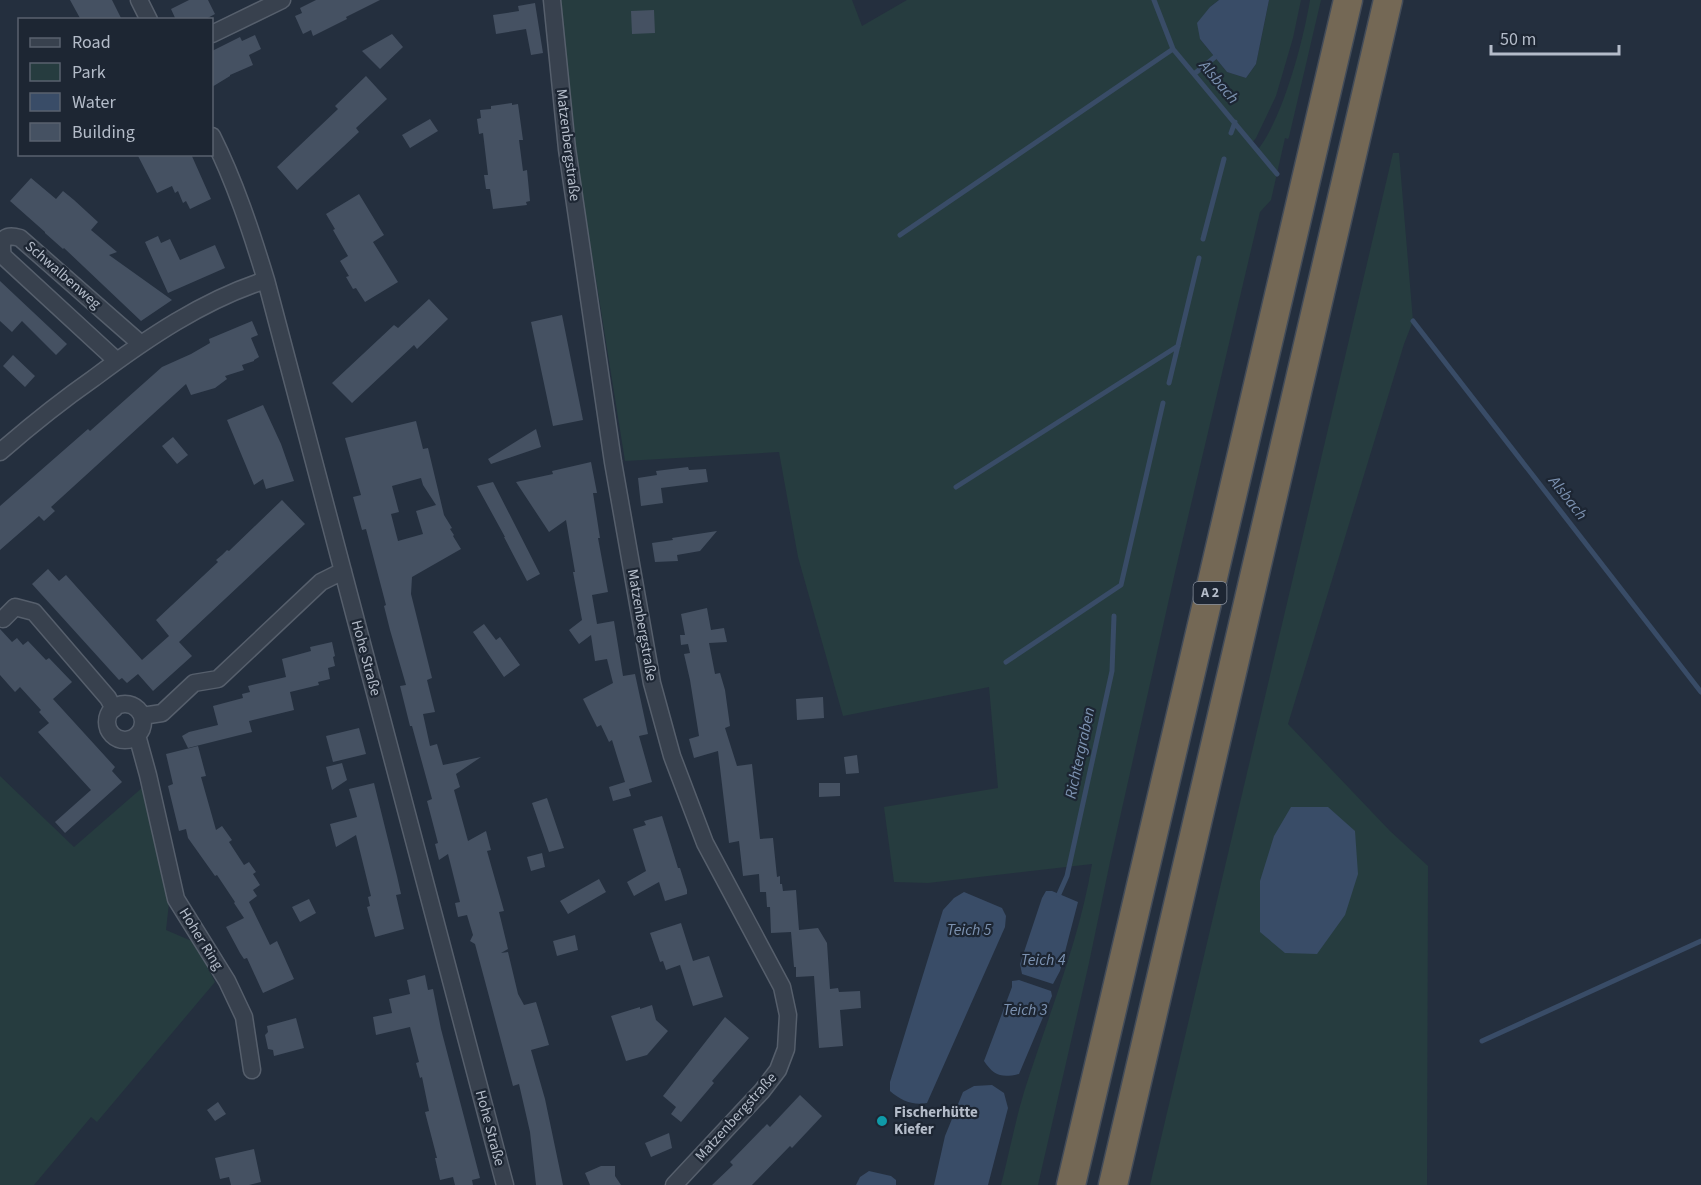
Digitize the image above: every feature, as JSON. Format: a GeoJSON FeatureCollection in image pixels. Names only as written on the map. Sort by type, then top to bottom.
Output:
{"type":"FeatureCollection","features":[{"type":"Feature","properties":{"kind":"highway","name":"A 2"},"geometry":{"type":"LineString","coordinates":[[1071,1185],[1348,0]]}},
{"type":"Feature","properties":{"kind":"highway","name":"A 2"},"geometry":{"type":"LineString","coordinates":[[1113,1185],[1388,0]]}},
{"type":"Feature","properties":{"kind":"street"},"geometry":{"type":"LineString","coordinates":[[138,0],[148,18]]}},
{"type":"Feature","properties":{"kind":"street"},"geometry":{"type":"LineString","coordinates":[[213,34],[282,0]]}},
{"type":"Feature","properties":{"kind":"street","name":"Matzenbergstraße"},"geometry":{"type":"LineString","coordinates":[[552,0],[567,148],[613,462],[652,683],[672,756],[705,843],[782,987],[788,1015],[786,1049],[778,1070],[762,1091],[674,1185]]}},
{"type":"Feature","properties":{"kind":"street","name":"Hohe Straße"},"geometry":{"type":"LineString","coordinates":[[213,138],[248,223],[266,280],[505,1185]]}},
{"type":"Feature","properties":{"kind":"street","name":"Schwalbenweg"},"geometry":{"type":"LineString","coordinates":[[117,361],[3,256],[1,249],[5,237],[12,235],[20,238],[141,344]]}},
{"type":"Feature","properties":{"kind":"street"},"geometry":{"type":"LineString","coordinates":[[0,452],[51,409],[141,344],[227,294],[266,280]]}},
{"type":"Feature","properties":{"kind":"street"},"geometry":{"type":"LineString","coordinates":[[142,716],[162,713],[194,683],[218,679],[321,582],[343,571]]}},
{"type":"Feature","properties":{"kind":"street"},"geometry":{"type":"LineString","coordinates":[[3,619],[15,607],[34,612],[108,698],[114,709]]}},
{"type":"Feature","properties":{"kind":"street"},"geometry":{"type":"LineString","coordinates":[[127,704],[136,708],[142,716],[142,726],[137,735],[128,739],[118,738],[108,727],[108,717],[117,705],[127,704]]}},
{"type":"Feature","properties":{"kind":"street","name":"Hoher Ring"},"geometry":{"type":"LineString","coordinates":[[137,735],[151,786],[176,899],[222,972],[244,1017],[252,1070]]}},
{"type":"Feature","properties":{"kind":"green space"},"geometry":{"type":"Polygon","coordinates":[[[560,0],[852,0],[862,26],[907,0],[1219,0],[1210,7],[1200,39],[1227,72],[1246,78],[1256,64],[1269,0],[1301,0],[1293,38],[1276,96],[1251,144],[1257,151],[1275,119],[1291,79],[1310,0],[1321,0],[1289,137],[1285,138],[1271,200],[1260,212],[1176,568],[1038,1185],[1001,1185],[1024,1092],[1079,922],[1092,864],[928,883],[894,882],[884,807],[998,788],[989,687],[843,716],[798,557],[779,452],[625,461],[575,148],[560,0]]]}},
{"type":"Feature","properties":{"kind":"green space"},"geometry":{"type":"Polygon","coordinates":[[[1393,153],[1399,153],[1413,321],[1288,724],[1390,831],[1428,866],[1427,1185],[1150,1185],[1393,153]]]}},
{"type":"Feature","properties":{"kind":"green space"},"geometry":{"type":"Polygon","coordinates":[[[0,776],[74,847],[143,787],[170,894],[166,930],[194,942],[215,982],[97,1122],[91,1117],[34,1185],[0,1185],[0,776]]]}},
{"type":"Feature","properties":{"kind":"water"},"geometry":{"type":"Polygon","coordinates":[[[1219,0],[1269,0],[1256,64],[1246,78],[1227,72],[1200,39],[1197,23],[1219,0]]]}},
{"type":"Feature","properties":{"kind":"water"},"geometry":{"type":"Polygon","coordinates":[[[1291,807],[1328,807],[1355,831],[1358,874],[1345,915],[1317,954],[1285,953],[1260,932],[1260,881],[1274,836],[1291,807]]]}},
{"type":"Feature","properties":{"kind":"water","name":"Teich 4"},"geometry":{"type":"Polygon","coordinates":[[[1046,891],[1052,891],[1078,902],[1060,971],[1053,984],[1022,974],[1020,964],[1046,891]]]}},
{"type":"Feature","properties":{"kind":"water","name":"Teich 5"},"geometry":{"type":"Polygon","coordinates":[[[964,892],[1002,908],[1006,916],[1005,927],[927,1103],[912,1103],[902,1100],[890,1091],[890,1082],[943,910],[954,898],[964,892]]]}},
{"type":"Feature","properties":{"kind":"water","name":"Teich 3"},"geometry":{"type":"Polygon","coordinates":[[[1019,980],[1051,991],[1052,996],[1019,1074],[1003,1076],[991,1070],[984,1061],[1012,987],[1012,981],[1019,980]]]}},
{"type":"Feature","properties":{"kind":"water"},"geometry":{"type":"Polygon","coordinates":[[[992,1085],[1004,1093],[1008,1108],[988,1185],[934,1185],[945,1136],[963,1092],[974,1086],[992,1085]]]}},
{"type":"Feature","properties":{"kind":"water"},"geometry":{"type":"Polygon","coordinates":[[[869,1171],[891,1176],[896,1180],[896,1185],[856,1185],[860,1177],[869,1171]]]}},
{"type":"Feature","properties":{"kind":"building"},"geometry":{"type":"Polygon","coordinates":[[[70,0],[112,0],[121,18],[80,18],[70,0]]]}},
{"type":"Feature","properties":{"kind":"building"},"geometry":{"type":"Polygon","coordinates":[[[189,0],[208,0],[215,14],[208,18],[175,18],[171,9],[189,0]]]}},
{"type":"Feature","properties":{"kind":"building"},"geometry":{"type":"Polygon","coordinates":[[[316,0],[380,0],[313,36],[311,30],[303,34],[295,16],[302,13],[300,8],[316,0]]]}},
{"type":"Feature","properties":{"kind":"building"},"geometry":{"type":"Polygon","coordinates":[[[535,3],[543,53],[531,55],[526,29],[496,34],[493,15],[519,11],[518,6],[535,3]]]}},
{"type":"Feature","properties":{"kind":"building"},"geometry":{"type":"Polygon","coordinates":[[[654,10],[655,33],[632,34],[631,11],[654,10]]]}},
{"type":"Feature","properties":{"kind":"building"},"geometry":{"type":"Polygon","coordinates":[[[392,34],[403,47],[380,69],[362,51],[392,34]]]}},
{"type":"Feature","properties":{"kind":"building"},"geometry":{"type":"Polygon","coordinates":[[[255,35],[261,49],[249,55],[253,65],[230,75],[213,86],[213,50],[240,37],[242,41],[255,35]]]}},
{"type":"Feature","properties":{"kind":"building"},"geometry":{"type":"Polygon","coordinates":[[[366,76],[387,99],[356,128],[359,132],[297,190],[277,167],[338,109],[335,106],[366,76]]]}},
{"type":"Feature","properties":{"kind":"building"},"geometry":{"type":"Polygon","coordinates":[[[512,103],[512,105],[518,104],[523,140],[519,140],[523,171],[527,170],[530,201],[526,202],[527,205],[493,209],[490,189],[486,189],[484,175],[488,175],[483,133],[479,134],[477,119],[481,118],[480,110],[512,103]]]}},
{"type":"Feature","properties":{"kind":"building"},"geometry":{"type":"Polygon","coordinates":[[[430,119],[438,131],[410,148],[402,135],[430,119]]]}},
{"type":"Feature","properties":{"kind":"building"},"geometry":{"type":"Polygon","coordinates":[[[138,156],[192,156],[211,199],[190,209],[186,201],[183,203],[178,191],[175,193],[172,186],[157,193],[138,156]]]}},
{"type":"Feature","properties":{"kind":"building"},"geometry":{"type":"Polygon","coordinates":[[[31,178],[56,199],[63,191],[74,200],[98,222],[91,230],[117,252],[109,255],[172,300],[141,321],[64,248],[10,201],[31,178]]]}},
{"type":"Feature","properties":{"kind":"building"},"geometry":{"type":"Polygon","coordinates":[[[359,194],[384,235],[373,242],[398,282],[365,302],[346,277],[349,276],[340,261],[348,256],[326,214],[359,194]]]}},
{"type":"Feature","properties":{"kind":"building"},"geometry":{"type":"Polygon","coordinates":[[[158,236],[161,243],[170,239],[180,260],[215,245],[225,268],[168,293],[145,242],[158,236]]]}},
{"type":"Feature","properties":{"kind":"building"},"geometry":{"type":"Polygon","coordinates":[[[0,281],[67,344],[56,355],[22,321],[12,332],[0,321],[0,281]]]}},
{"type":"Feature","properties":{"kind":"building"},"geometry":{"type":"Polygon","coordinates":[[[429,299],[448,319],[417,349],[414,345],[352,403],[332,383],[394,325],[398,328],[429,299]]]}},
{"type":"Feature","properties":{"kind":"building"},"geometry":{"type":"Polygon","coordinates":[[[562,315],[583,420],[553,426],[531,322],[562,315]]]}},
{"type":"Feature","properties":{"kind":"building"},"geometry":{"type":"Polygon","coordinates":[[[252,321],[258,335],[251,338],[259,357],[242,365],[244,370],[225,376],[227,379],[215,388],[191,395],[186,384],[51,507],[55,511],[44,521],[39,516],[0,550],[0,506],[162,367],[210,343],[209,339],[252,321]]]}},
{"type":"Feature","properties":{"kind":"building"},"geometry":{"type":"Polygon","coordinates":[[[13,355],[35,376],[25,387],[3,366],[13,355]]]}},
{"type":"Feature","properties":{"kind":"building"},"geometry":{"type":"Polygon","coordinates":[[[263,405],[281,444],[294,481],[266,489],[263,479],[254,485],[227,420],[263,405]]]}},
{"type":"Feature","properties":{"kind":"building"},"geometry":{"type":"Polygon","coordinates":[[[416,421],[423,449],[428,448],[444,515],[461,549],[412,577],[411,594],[432,678],[427,680],[435,712],[423,714],[430,746],[437,744],[443,765],[481,757],[456,774],[460,787],[454,790],[468,841],[486,831],[491,850],[487,851],[504,911],[499,912],[508,949],[501,953],[508,952],[518,994],[524,1005],[536,1002],[549,1045],[531,1050],[545,1099],[563,1185],[536,1185],[530,1132],[519,1084],[513,1086],[475,944],[470,941],[473,935],[467,915],[458,917],[455,903],[460,902],[448,854],[439,860],[435,844],[438,843],[427,801],[432,799],[400,686],[406,685],[384,606],[386,605],[366,529],[362,530],[353,497],[361,495],[345,438],[416,421]],[[421,478],[392,486],[399,512],[391,514],[398,541],[423,534],[416,511],[436,505],[421,478]]]}},
{"type":"Feature","properties":{"kind":"building"},"geometry":{"type":"Polygon","coordinates":[[[536,429],[541,447],[491,464],[488,459],[536,429]]]}},
{"type":"Feature","properties":{"kind":"building"},"geometry":{"type":"Polygon","coordinates":[[[173,437],[188,455],[177,464],[162,446],[173,437]]]}},
{"type":"Feature","properties":{"kind":"building"},"geometry":{"type":"Polygon","coordinates":[[[591,462],[597,493],[593,493],[600,538],[598,538],[608,592],[592,595],[597,624],[614,621],[623,676],[635,674],[648,734],[639,736],[652,782],[629,789],[631,796],[613,801],[609,787],[625,782],[612,740],[609,742],[601,725],[597,727],[583,699],[613,683],[607,659],[595,661],[591,635],[579,644],[569,630],[582,620],[566,520],[549,532],[516,482],[553,474],[552,471],[591,462]]]}},
{"type":"Feature","properties":{"kind":"building"},"geometry":{"type":"Polygon","coordinates":[[[688,467],[689,470],[706,469],[708,482],[661,488],[663,503],[641,506],[638,478],[657,475],[656,471],[688,467]]]}},
{"type":"Feature","properties":{"kind":"building"},"geometry":{"type":"Polygon","coordinates":[[[493,482],[540,574],[527,581],[477,486],[493,482]]]}},
{"type":"Feature","properties":{"kind":"building"},"geometry":{"type":"Polygon","coordinates":[[[282,500],[305,524],[179,642],[192,656],[153,691],[138,674],[127,683],[122,678],[119,680],[32,584],[48,569],[59,581],[66,575],[142,660],[169,636],[156,620],[218,562],[216,560],[227,550],[229,551],[282,500]]]}},
{"type":"Feature","properties":{"kind":"building"},"geometry":{"type":"Polygon","coordinates":[[[717,531],[700,551],[677,555],[678,561],[655,562],[652,543],[717,531]]]}},
{"type":"Feature","properties":{"kind":"building"},"geometry":{"type":"Polygon","coordinates":[[[707,608],[711,630],[724,628],[727,642],[709,643],[715,674],[720,673],[725,690],[730,726],[725,728],[737,766],[752,764],[760,839],[773,838],[777,877],[780,876],[783,891],[796,890],[799,930],[818,928],[827,943],[830,989],[838,988],[839,992],[860,991],[861,1008],[840,1010],[843,1046],[819,1048],[814,976],[796,977],[791,932],[771,933],[770,907],[767,907],[766,892],[760,892],[759,874],[743,876],[739,841],[729,843],[718,751],[694,758],[689,739],[699,736],[684,654],[690,653],[688,644],[681,645],[680,635],[685,635],[681,614],[707,608]]]}},
{"type":"Feature","properties":{"kind":"building"},"geometry":{"type":"Polygon","coordinates":[[[484,624],[496,640],[500,637],[520,665],[504,677],[473,632],[484,624]]]}},
{"type":"Feature","properties":{"kind":"building"},"geometry":{"type":"Polygon","coordinates":[[[0,629],[12,642],[17,638],[23,645],[28,641],[46,660],[49,658],[72,682],[53,699],[115,767],[112,771],[122,782],[65,833],[55,822],[91,790],[38,732],[49,723],[39,712],[41,710],[20,687],[15,692],[0,675],[0,629]]]}},
{"type":"Feature","properties":{"kind":"building"},"geometry":{"type":"Polygon","coordinates":[[[332,642],[335,666],[328,668],[330,679],[318,682],[319,685],[290,692],[294,710],[249,721],[252,732],[188,748],[182,736],[218,725],[213,706],[243,698],[242,694],[250,692],[248,686],[286,677],[282,659],[311,651],[310,647],[332,642]]]}},
{"type":"Feature","properties":{"kind":"building"},"geometry":{"type":"Polygon","coordinates":[[[823,697],[824,718],[797,720],[796,699],[823,697]]]}},
{"type":"Feature","properties":{"kind":"building"},"geometry":{"type":"Polygon","coordinates":[[[359,728],[366,754],[333,762],[326,736],[359,728]]]}},
{"type":"Feature","properties":{"kind":"building"},"geometry":{"type":"Polygon","coordinates":[[[198,746],[206,776],[201,777],[216,830],[222,826],[232,840],[229,842],[244,865],[249,862],[256,872],[253,874],[260,885],[253,890],[257,896],[249,902],[270,945],[277,941],[294,979],[263,993],[247,958],[244,959],[226,927],[244,918],[217,875],[215,876],[188,838],[186,829],[179,831],[168,786],[173,784],[166,754],[198,746]]]}},
{"type":"Feature","properties":{"kind":"building"},"geometry":{"type":"Polygon","coordinates":[[[857,755],[859,773],[846,774],[844,757],[857,755]]]}},
{"type":"Feature","properties":{"kind":"building"},"geometry":{"type":"Polygon","coordinates":[[[342,763],[347,780],[332,790],[326,767],[342,763]]]}},
{"type":"Feature","properties":{"kind":"building"},"geometry":{"type":"Polygon","coordinates":[[[374,783],[401,894],[396,895],[404,929],[375,937],[367,907],[370,906],[368,897],[371,896],[356,835],[336,847],[330,824],[357,817],[349,789],[374,783]]]}},
{"type":"Feature","properties":{"kind":"building"},"geometry":{"type":"Polygon","coordinates":[[[819,783],[840,783],[840,796],[819,797],[819,783]]]}},
{"type":"Feature","properties":{"kind":"building"},"geometry":{"type":"Polygon","coordinates":[[[547,798],[564,848],[549,852],[532,803],[547,798]]]}},
{"type":"Feature","properties":{"kind":"building"},"geometry":{"type":"Polygon","coordinates":[[[662,816],[687,890],[687,894],[665,901],[659,882],[634,896],[627,882],[646,871],[633,829],[646,825],[644,821],[662,816]]]}},
{"type":"Feature","properties":{"kind":"building"},"geometry":{"type":"Polygon","coordinates":[[[542,853],[545,867],[531,871],[527,857],[542,853]]]}},
{"type":"Feature","properties":{"kind":"building"},"geometry":{"type":"Polygon","coordinates":[[[599,879],[606,892],[568,914],[560,901],[599,879]]]}},
{"type":"Feature","properties":{"kind":"building"},"geometry":{"type":"Polygon","coordinates":[[[309,899],[316,913],[300,922],[292,907],[309,899]]]}},
{"type":"Feature","properties":{"kind":"building"},"geometry":{"type":"Polygon","coordinates":[[[681,923],[693,961],[709,956],[723,997],[693,1006],[680,965],[666,970],[663,961],[660,962],[650,933],[681,923]]]}},
{"type":"Feature","properties":{"kind":"building"},"geometry":{"type":"Polygon","coordinates":[[[575,935],[578,950],[557,956],[553,941],[575,935]]]}},
{"type":"Feature","properties":{"kind":"building"},"geometry":{"type":"Polygon","coordinates":[[[425,975],[428,990],[433,989],[441,1029],[480,1178],[472,1180],[473,1185],[455,1185],[453,1177],[440,1180],[435,1158],[437,1158],[425,1112],[429,1111],[422,1077],[420,1078],[416,1063],[419,1062],[410,1027],[376,1035],[373,1017],[392,1013],[389,999],[410,994],[407,980],[425,975]]]}},
{"type":"Feature","properties":{"kind":"building"},"geometry":{"type":"Polygon","coordinates":[[[652,1005],[656,1020],[668,1031],[647,1055],[626,1061],[611,1016],[652,1005]]]}},
{"type":"Feature","properties":{"kind":"building"},"geometry":{"type":"Polygon","coordinates":[[[725,1017],[749,1038],[681,1122],[671,1114],[676,1107],[663,1096],[725,1017]]]}},
{"type":"Feature","properties":{"kind":"building"},"geometry":{"type":"Polygon","coordinates":[[[296,1018],[304,1048],[274,1056],[273,1050],[268,1049],[265,1035],[268,1032],[267,1026],[296,1018]]]}},
{"type":"Feature","properties":{"kind":"building"},"geometry":{"type":"Polygon","coordinates":[[[800,1095],[822,1116],[792,1148],[790,1146],[752,1185],[712,1185],[733,1165],[730,1162],[767,1124],[770,1127],[800,1095]]]}},
{"type":"Feature","properties":{"kind":"building"},"geometry":{"type":"Polygon","coordinates":[[[218,1102],[226,1114],[215,1121],[207,1110],[218,1102]]]}},
{"type":"Feature","properties":{"kind":"building"},"geometry":{"type":"Polygon","coordinates":[[[669,1133],[672,1148],[651,1157],[645,1143],[669,1133]]]}},
{"type":"Feature","properties":{"kind":"building"},"geometry":{"type":"Polygon","coordinates":[[[254,1149],[261,1182],[231,1185],[229,1177],[220,1179],[215,1158],[254,1149]]]}},
{"type":"Feature","properties":{"kind":"building"},"geometry":{"type":"Polygon","coordinates":[[[601,1166],[615,1166],[615,1176],[621,1185],[590,1185],[585,1173],[601,1166]]]}},
{"type":"Feature","properties":{"kind":"waterway","name":"Alsbach"},"geometry":{"type":"LineString","coordinates":[[1154,0],[1173,49],[1277,174]]}},
{"type":"Feature","properties":{"kind":"waterway"},"geometry":{"type":"LineString","coordinates":[[900,235],[1173,49]]}},
{"type":"Feature","properties":{"kind":"waterway"},"geometry":{"type":"LineString","coordinates":[[1194,74],[1215,57]]}},
{"type":"Feature","properties":{"kind":"waterway","name":"Richtergraben"},"geometry":{"type":"LineString","coordinates":[[1231,133],[1235,122]]}},
{"type":"Feature","properties":{"kind":"waterway","name":"Richtergraben"},"geometry":{"type":"LineString","coordinates":[[1203,239],[1224,159]]}},
{"type":"Feature","properties":{"kind":"waterway","name":"Richtergraben"},"geometry":{"type":"LineString","coordinates":[[1169,383],[1199,258]]}},
{"type":"Feature","properties":{"kind":"waterway","name":"Alsbach"},"geometry":{"type":"LineString","coordinates":[[1413,321],[1701,692]]}},
{"type":"Feature","properties":{"kind":"waterway"},"geometry":{"type":"LineString","coordinates":[[956,487],[1178,346]]}},
{"type":"Feature","properties":{"kind":"waterway","name":"Richtergraben"},"geometry":{"type":"LineString","coordinates":[[1006,662],[1121,585],[1163,403]]}},
{"type":"Feature","properties":{"kind":"waterway","name":"Richtergraben"},"geometry":{"type":"LineString","coordinates":[[1059,894],[1067,876],[1112,671],[1114,616]]}},
{"type":"Feature","properties":{"kind":"waterway"},"geometry":{"type":"LineString","coordinates":[[1482,1041],[1701,941]]}},
{"type":"Feature","properties":{"kind":"place","name":"Fischerhütte Kiefer"},"geometry":{"type":"Point","coordinates":[882,1121]}}]}
